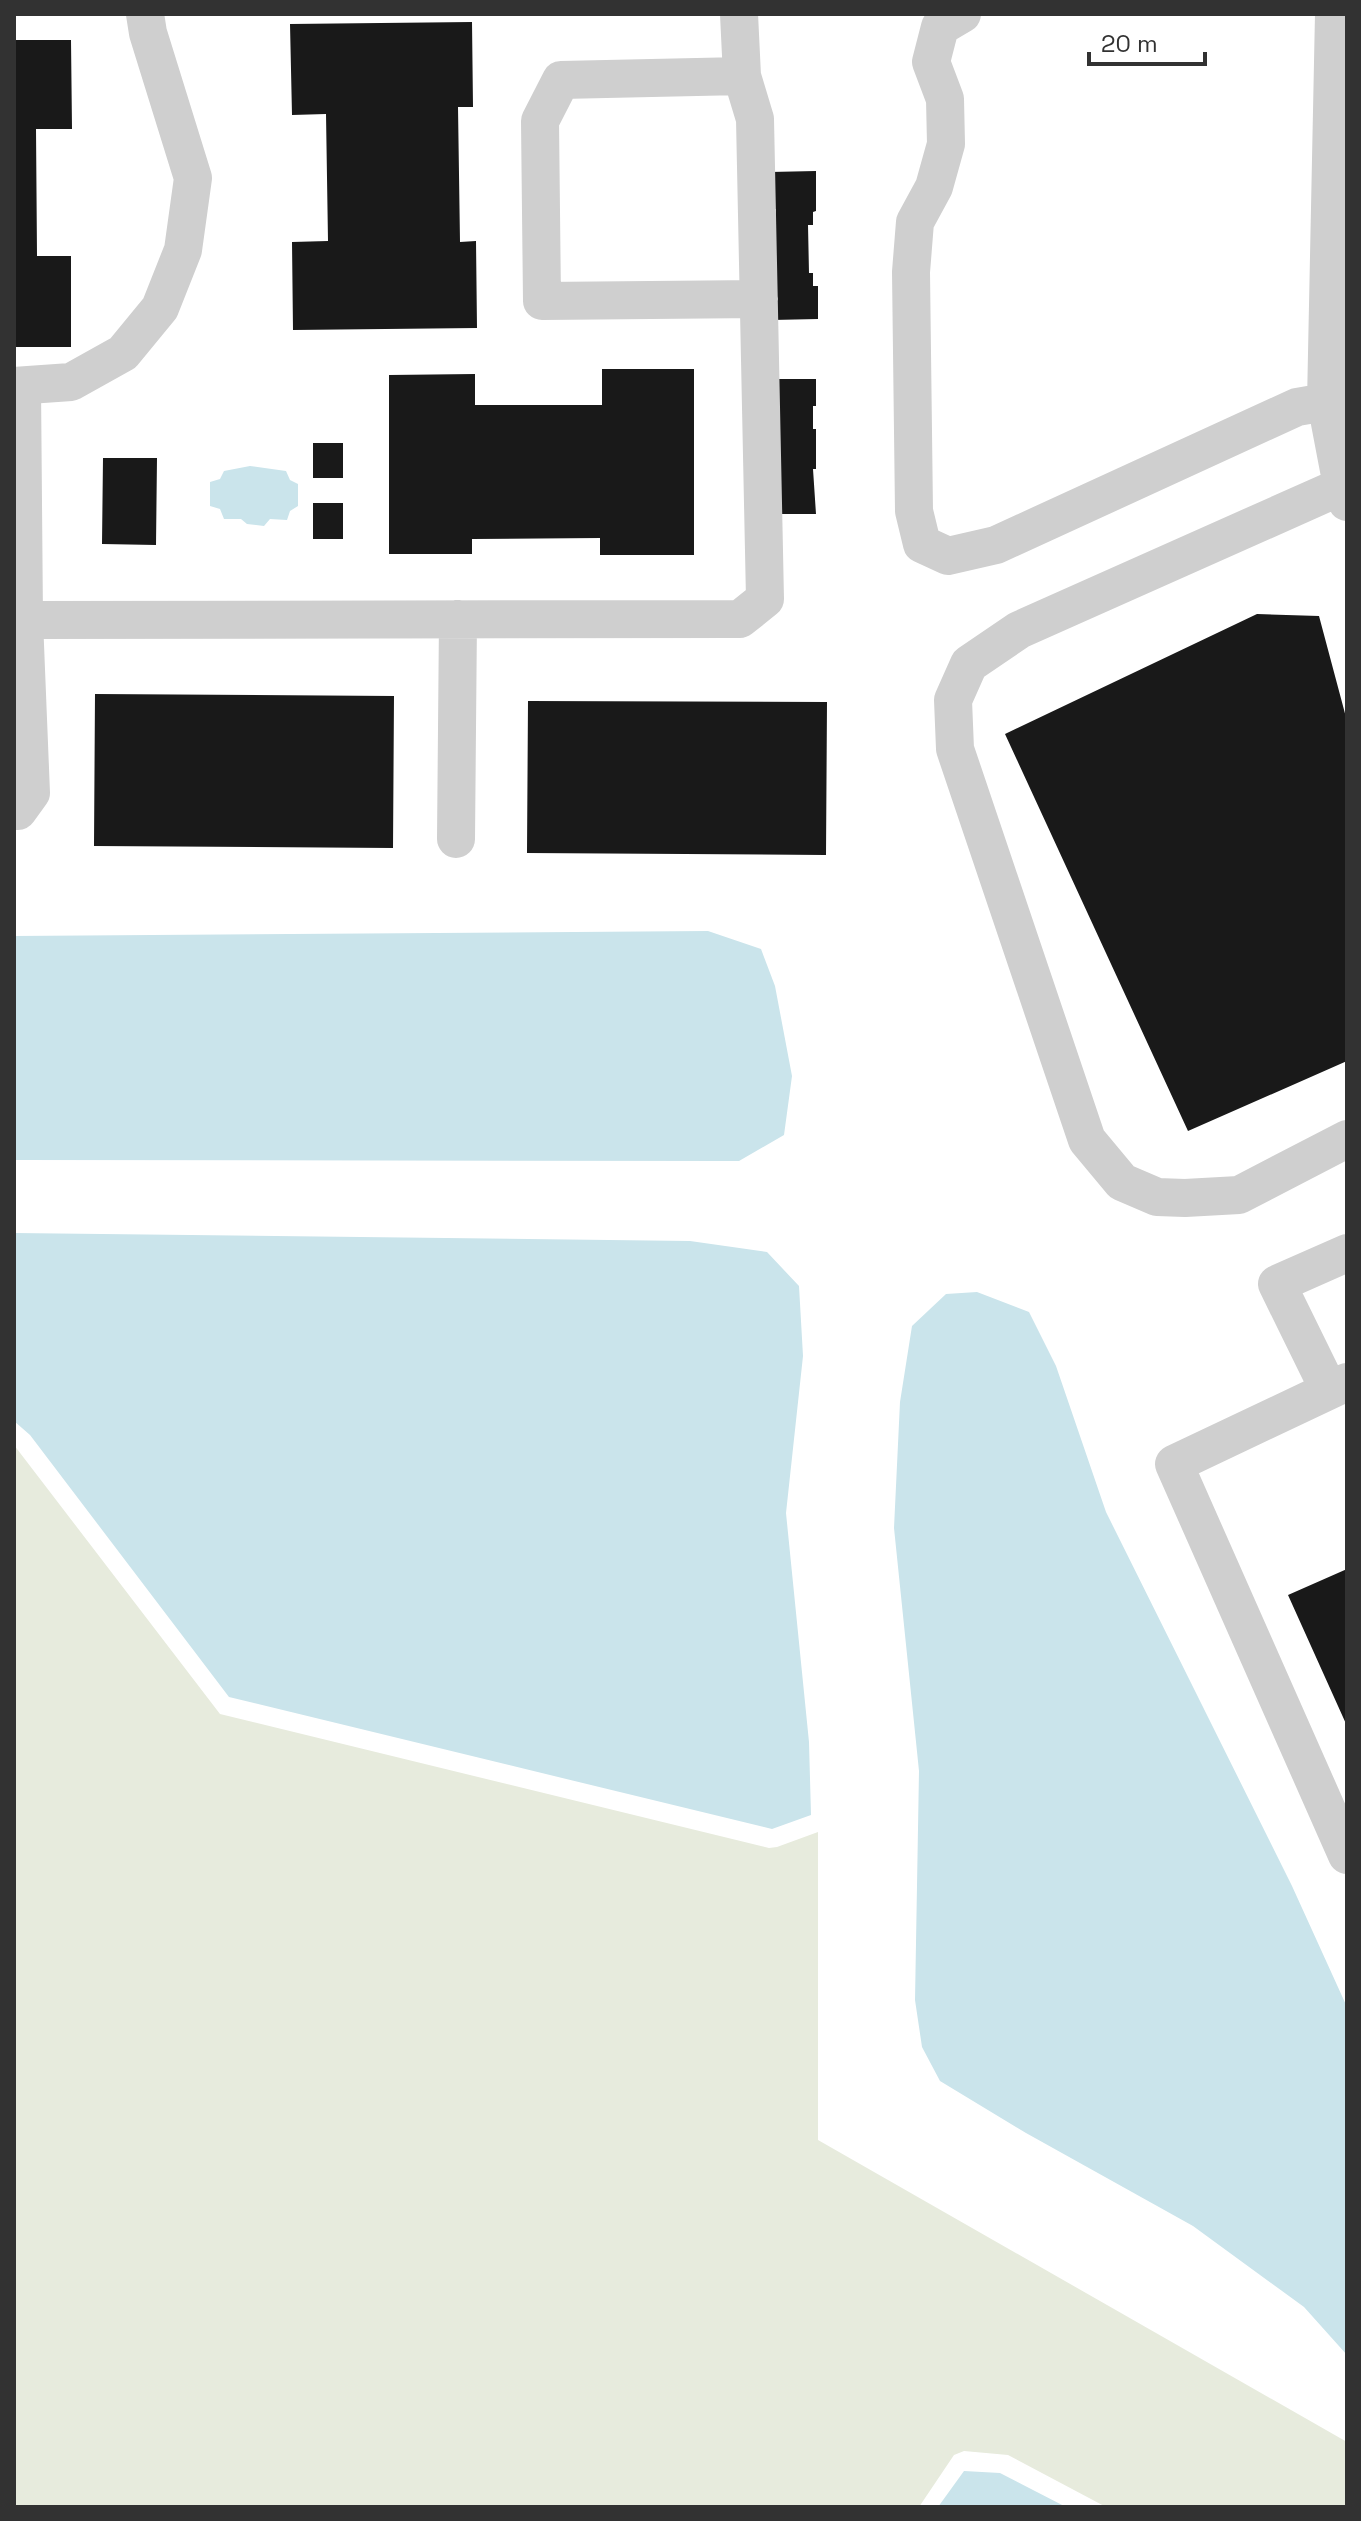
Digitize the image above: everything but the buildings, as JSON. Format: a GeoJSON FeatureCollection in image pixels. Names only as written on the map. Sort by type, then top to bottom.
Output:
{"type":"FeatureCollection","features":[{"type":"Feature","properties":{"kind":"lane"},"geometry":{"type":"LineString","coordinates":[[14,811],[18,811],[31,793],[21,698],[24,620],[18,386],[71,382],[123,353],[160,308],[183,250],[193,178],[148,33],[145,14]]}},
{"type":"Feature","properties":{"kind":"lane"},"geometry":{"type":"LineString","coordinates":[[962,14],[940,27],[931,62],[945,99],[946,144],[934,187],[915,222],[911,272],[914,511],[922,544],[948,556],[996,545],[1297,407],[1326,402]]}},
{"type":"Feature","properties":{"kind":"lane"},"geometry":{"type":"LineString","coordinates":[[1334,14],[1326,402],[1345,491],[1019,630],[969,664],[953,700],[955,749],[1087,1140],[1122,1182],[1157,1197],[1239,1195],[1347,1139]]}},
{"type":"Feature","properties":{"kind":"lane"},"geometry":{"type":"LineString","coordinates":[[24,620],[740,619],[765,599],[759,299],[755,119],[740,45],[561,80],[540,121],[542,301],[759,299]]}},
{"type":"Feature","properties":{"kind":"lane"},"geometry":{"type":"LineString","coordinates":[[456,839],[458,619]]}},
{"type":"Feature","properties":{"kind":"lane"},"geometry":{"type":"LineString","coordinates":[[1347,1253],[1277,1284],[1338,1386],[1174,1464],[1347,1855]]}},
{"type":"Feature","properties":{"kind":"shaded area"},"geometry":{"type":"Polygon","coordinates":[[[14,1445],[220,1714],[769,1848],[818,1832],[818,2140],[1347,2442],[1347,2507],[1106,2507],[1008,2455],[964,2451],[954,2455],[919,2507],[14,2507],[14,1445]]]}},
{"type":"Feature","properties":{"kind":"water"},"geometry":{"type":"Polygon","coordinates":[[[250,466],[286,471],[290,480],[298,484],[298,506],[290,511],[287,520],[270,519],[264,526],[247,524],[241,519],[224,519],[220,509],[210,506],[210,482],[220,479],[224,471],[250,466]]]}},
{"type":"Feature","properties":{"kind":"water"},"geometry":{"type":"Polygon","coordinates":[[[708,931],[761,949],[775,986],[792,1076],[784,1135],[739,1161],[14,1160],[14,936],[708,931]]]}},
{"type":"Feature","properties":{"kind":"water"},"geometry":{"type":"Polygon","coordinates":[[[14,1233],[690,1241],[767,1252],[799,1286],[803,1356],[786,1513],[809,1742],[811,1815],[772,1829],[229,1697],[30,1435],[14,1421],[14,1233]]]}},
{"type":"Feature","properties":{"kind":"water"},"geometry":{"type":"Polygon","coordinates":[[[977,1292],[1029,1312],[1056,1366],[1106,1512],[1292,1886],[1347,2007],[1347,2355],[1304,2307],[1193,2226],[940,2081],[922,2047],[915,2000],[919,1771],[894,1528],[900,1402],[912,1326],[946,1294],[977,1292]]]}},
{"type":"Feature","properties":{"kind":"water"},"geometry":{"type":"Polygon","coordinates":[[[964,2471],[1000,2473],[1066,2507],[938,2507],[964,2471]]]}}]}
